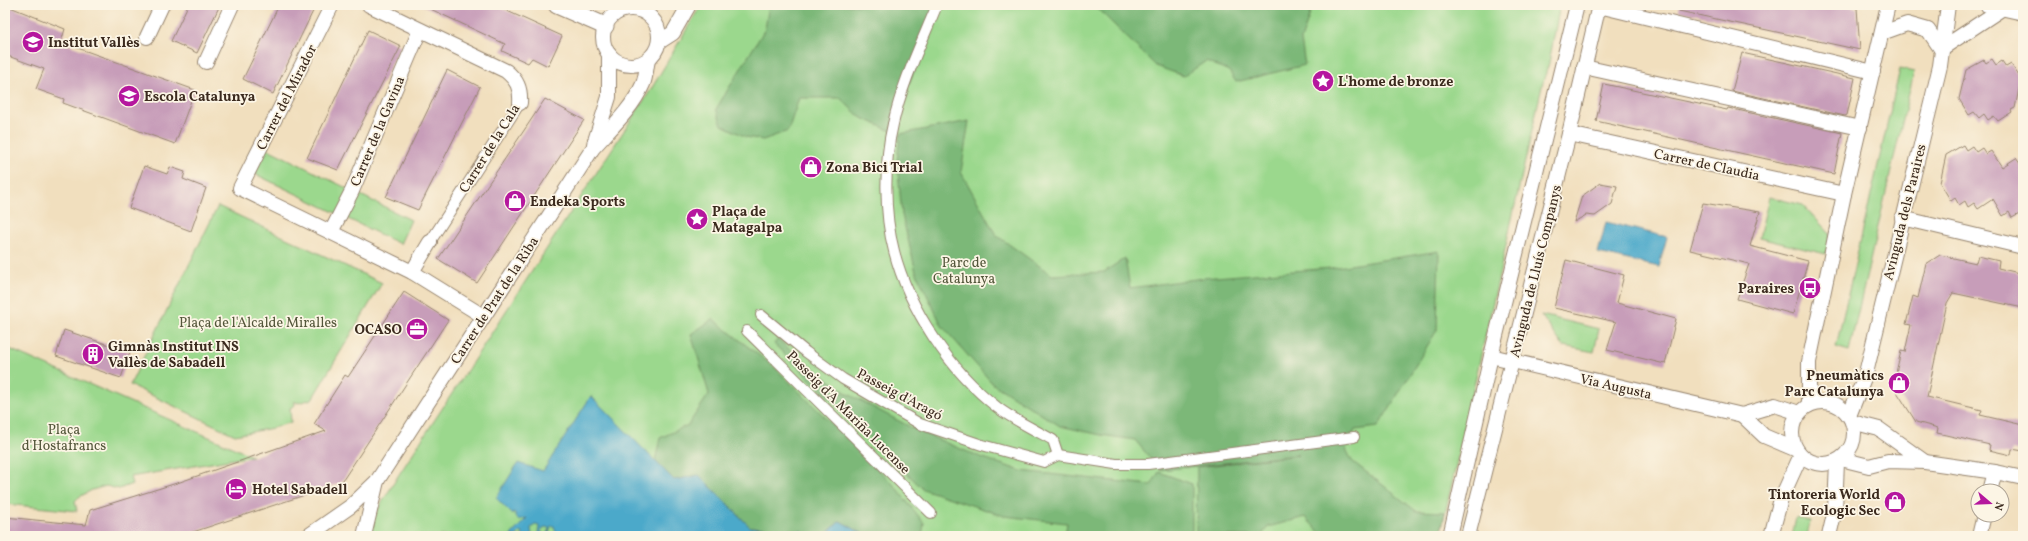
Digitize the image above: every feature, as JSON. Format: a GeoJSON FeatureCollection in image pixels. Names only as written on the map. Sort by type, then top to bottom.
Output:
{"type":"FeatureCollection","features":[{"type":"Feature","properties":{"kind":"street"},"geometry":{"type":"LineString","coordinates":[[147,37],[162,5]]}},
{"type":"Feature","properties":{"kind":"street"},"geometry":{"type":"LineString","coordinates":[[206,62],[232,5]]}},
{"type":"Feature","properties":{"kind":"street","name":"Carrer del Mirador"},"geometry":{"type":"LineString","coordinates":[[331,232],[240,188],[332,5]]}},
{"type":"Feature","properties":{"kind":"street","name":"Carrer de la Cala"},"geometry":{"type":"LineString","coordinates":[[369,5],[506,71],[513,77],[519,86],[520,103],[412,272]]}},
{"type":"Feature","properties":{"kind":"street"},"geometry":{"type":"LineString","coordinates":[[557,5],[605,26]]}},
{"type":"Feature","properties":{"kind":"street"},"geometry":{"type":"LineString","coordinates":[[659,42],[673,33],[689,5]]}},
{"type":"Feature","properties":{"kind":"street"},"geometry":{"type":"LineString","coordinates":[[937,5],[902,94],[893,124],[886,165],[887,204],[893,250],[907,289],[922,318],[939,344],[974,387],[999,408],[1053,440],[1058,455],[1116,464],[1148,464],[1354,437]]}},
{"type":"Feature","properties":{"kind":"street","name":"Avinguda de Lluís Companys"},"geometry":{"type":"LineString","coordinates":[[1450,536],[1491,356],[1577,5]]}},
{"type":"Feature","properties":{"kind":"street"},"geometry":{"type":"LineString","coordinates":[[1599,5],[1873,72]]}},
{"type":"Feature","properties":{"kind":"street","name":"Avinguda de Lluís Companys"},"geometry":{"type":"LineString","coordinates":[[1468,536],[1569,134],[1599,5]]}},
{"type":"Feature","properties":{"kind":"street"},"geometry":{"type":"LineString","coordinates":[[1888,5],[1844,194],[1809,362],[1804,409],[1793,425],[1792,438],[1799,452],[1806,459],[1818,464],[1839,460],[1869,466],[1888,462],[1925,462],[1995,472],[2023,478]]}},
{"type":"Feature","properties":{"kind":"street","name":"Avinguda dels Paraires"},"geometry":{"type":"LineString","coordinates":[[1850,419],[1866,373],[1902,218],[1940,66],[1941,49],[1948,5]]}},
{"type":"Feature","properties":{"kind":"street"},"geometry":{"type":"LineString","coordinates":[[1987,5],[2023,13]]}},
{"type":"Feature","properties":{"kind":"street"},"geometry":{"type":"LineString","coordinates":[[643,7],[657,26],[659,42],[657,49],[648,60],[640,64],[623,64],[609,54],[604,46],[603,36],[605,26],[615,14],[622,10],[643,7]]}},
{"type":"Feature","properties":{"kind":"street"},"geometry":{"type":"LineString","coordinates":[[1882,33],[1907,24],[1928,30],[1941,49],[2003,8]]}},
{"type":"Feature","properties":{"kind":"street","name":"Carrer de la Gavina"},"geometry":{"type":"LineString","coordinates":[[331,232],[352,191],[420,30]]}},
{"type":"Feature","properties":{"kind":"street","name":"Carrer de Prat de la Riba"},"geometry":{"type":"LineString","coordinates":[[593,148],[609,96],[609,54]]}},
{"type":"Feature","properties":{"kind":"street","name":"Carrer de Prat de la Riba"},"geometry":{"type":"LineString","coordinates":[[377,481],[593,148],[622,117],[643,84],[648,60]]}},
{"type":"Feature","properties":{"kind":"street"},"geometry":{"type":"LineString","coordinates":[[1584,67],[1860,128]]}},
{"type":"Feature","properties":{"kind":"street","name":"Carrer de Claudia"},"geometry":{"type":"LineString","coordinates":[[1569,134],[1844,194]]}},
{"type":"Feature","properties":{"kind":"street"},"geometry":{"type":"LineString","coordinates":[[1902,218],[2023,247]]}},
{"type":"Feature","properties":{"kind":"street"},"geometry":{"type":"LineString","coordinates":[[331,232],[412,272],[484,316]]}},
{"type":"Feature","properties":{"kind":"street","name":"Passeig d'Aragó"},"geometry":{"type":"LineString","coordinates":[[761,315],[806,352],[843,378],[920,424],[1044,462],[1058,455]]}},
{"type":"Feature","properties":{"kind":"street","name":"Passeig d'A Mariña Lucense"},"geometry":{"type":"LineString","coordinates":[[746,331],[931,513]]}},
{"type":"Feature","properties":{"kind":"street","name":"Via Augusta"},"geometry":{"type":"LineString","coordinates":[[1491,356],[1742,415],[1775,405],[1804,409]]}},
{"type":"Feature","properties":{"kind":"street"},"geometry":{"type":"LineString","coordinates":[[1804,409],[1822,402],[1834,404],[1845,411],[1850,419],[1854,435],[1851,447],[1839,460],[1834,510],[1829,536]]}},
{"type":"Feature","properties":{"kind":"street"},"geometry":{"type":"LineString","coordinates":[[1742,415],[1764,436],[1799,452]]}},
{"type":"Feature","properties":{"kind":"street"},"geometry":{"type":"LineString","coordinates":[[1850,419],[1879,429],[1925,462]]}},
{"type":"Feature","properties":{"kind":"street"},"geometry":{"type":"LineString","coordinates":[[1772,536],[1781,499],[1799,452]]}},
{"type":"Feature","properties":{"kind":"street"},"geometry":{"type":"LineString","coordinates":[[1992,483],[1995,472]]}},
{"type":"Feature","properties":{"kind":"street"},"geometry":{"type":"LineString","coordinates":[[308,536],[351,506],[377,481]]}},
{"type":"Feature","properties":{"kind":"street"},"geometry":{"type":"LineString","coordinates":[[364,536],[377,481]]}},
{"type":"Feature","properties":{"kind":"street"},"geometry":{"type":"LineString","coordinates":[[1979,536],[1982,523]]}},
{"type":"Feature","properties":{"kind":"green space","name":"Parc de Catalunya"},"geometry":{"type":"Polygon","coordinates":[[[701,5],[1560,5],[1549,63],[1543,82],[1440,536],[368,536],[372,521],[380,505],[398,476],[650,91],[701,5]]]}},
{"type":"Feature","properties":{"kind":"green space"},"geometry":{"type":"Polygon","coordinates":[[[769,5],[939,5],[891,131],[860,117],[840,98],[799,98],[788,131],[763,140],[746,137],[722,125],[716,109],[765,29],[769,5]]]}},
{"type":"Feature","properties":{"kind":"green space"},"geometry":{"type":"Polygon","coordinates":[[[1094,5],[1313,5],[1301,40],[1305,65],[1236,82],[1229,71],[1206,61],[1184,76],[1156,66],[1094,5]]]}},
{"type":"Feature","properties":{"kind":"green space"},"geometry":{"type":"Polygon","coordinates":[[[1900,69],[1914,72],[1849,351],[1836,347],[1900,69]]]}},
{"type":"Feature","properties":{"kind":"green space"},"geometry":{"type":"Polygon","coordinates":[[[969,121],[961,172],[996,235],[1052,275],[1104,272],[1125,258],[1130,288],[1203,278],[1331,268],[1439,251],[1437,330],[1378,427],[1355,430],[1346,449],[1352,461],[1416,511],[1445,512],[1440,536],[1323,536],[1305,517],[1268,527],[1261,536],[1065,536],[1067,523],[1004,516],[923,489],[774,344],[778,339],[800,359],[848,394],[916,430],[975,455],[1021,471],[1151,485],[1159,472],[1192,484],[1192,531],[1183,533],[1196,533],[1197,467],[1298,455],[1160,470],[1135,440],[1101,435],[1060,426],[993,384],[942,326],[916,272],[902,215],[897,161],[900,134],[969,121]]]}},
{"type":"Feature","properties":{"kind":"green space"},"geometry":{"type":"Polygon","coordinates":[[[266,148],[411,220],[400,244],[253,173],[266,148]]]}},
{"type":"Feature","properties":{"kind":"green space"},"geometry":{"type":"Polygon","coordinates":[[[1769,197],[1803,205],[1830,234],[1826,254],[1759,238],[1769,197]]]}},
{"type":"Feature","properties":{"kind":"green space","name":"Plaça de l'Alcalde Miralles"},"geometry":{"type":"Polygon","coordinates":[[[218,206],[382,283],[312,399],[298,403],[294,401],[295,405],[290,408],[291,422],[273,428],[235,435],[130,385],[218,206]]]}},
{"type":"Feature","properties":{"kind":"green space"},"geometry":{"type":"Polygon","coordinates":[[[1541,315],[1599,329],[1594,352],[1563,346],[1541,315]]]}},
{"type":"Feature","properties":{"kind":"green space"},"geometry":{"type":"Polygon","coordinates":[[[713,319],[775,368],[893,484],[924,523],[922,536],[867,536],[840,521],[824,536],[805,536],[802,531],[750,527],[699,475],[674,480],[655,461],[660,438],[688,425],[709,394],[691,334],[713,319]]]}},
{"type":"Feature","properties":{"kind":"green space","name":"Plaça d'Hostafrancs"},"geometry":{"type":"Polygon","coordinates":[[[5,347],[252,456],[130,477],[132,484],[119,489],[106,486],[92,490],[79,497],[75,501],[77,511],[5,504],[5,347]]]}},
{"type":"Feature","properties":{"kind":"green space"},"geometry":{"type":"Polygon","coordinates":[[[1796,518],[1810,521],[1807,536],[1792,536],[1796,518]]]}},
{"type":"Feature","properties":{"kind":"water"},"geometry":{"type":"Polygon","coordinates":[[[1606,222],[1667,237],[1659,267],[1598,253],[1606,222]]]}},
{"type":"Feature","properties":{"kind":"water"},"geometry":{"type":"Polygon","coordinates":[[[591,396],[674,480],[699,475],[750,527],[802,531],[805,536],[568,536],[564,531],[562,536],[557,536],[554,526],[551,526],[549,532],[554,536],[547,536],[549,528],[545,527],[540,531],[543,533],[540,536],[541,534],[538,533],[539,526],[535,525],[531,528],[532,536],[523,536],[521,531],[516,536],[510,536],[527,518],[518,520],[514,512],[512,514],[496,498],[518,463],[543,471],[591,396]]]}},
{"type":"Feature","properties":{"kind":"water"},"geometry":{"type":"Polygon","coordinates":[[[840,521],[867,536],[824,536],[840,521]]]}},
{"type":"Feature","properties":{"kind":"building","name":"Escola Catalunya"},"geometry":{"type":"Polygon","coordinates":[[[5,5],[65,29],[61,42],[195,90],[175,144],[63,103],[64,99],[36,89],[44,69],[5,55],[5,5]]]}},
{"type":"Feature","properties":{"kind":"building"},"geometry":{"type":"Polygon","coordinates":[[[188,5],[220,5],[197,53],[171,41],[188,5]]]}},
{"type":"Feature","properties":{"kind":"building"},"geometry":{"type":"Polygon","coordinates":[[[279,5],[316,5],[273,94],[243,79],[279,5]]]}},
{"type":"Feature","properties":{"kind":"building"},"geometry":{"type":"Polygon","coordinates":[[[422,5],[494,5],[562,36],[548,66],[532,58],[528,63],[502,51],[505,44],[422,5]]]}},
{"type":"Feature","properties":{"kind":"building"},"geometry":{"type":"Polygon","coordinates":[[[1679,5],[1846,5],[1857,8],[1860,50],[1679,11],[1679,5]]]}},
{"type":"Feature","properties":{"kind":"building"},"geometry":{"type":"Polygon","coordinates":[[[368,30],[401,46],[338,170],[307,158],[368,30]]]}},
{"type":"Feature","properties":{"kind":"building"},"geometry":{"type":"Polygon","coordinates":[[[1742,53],[1855,78],[1847,115],[1845,116],[1732,91],[1742,53]]]}},
{"type":"Feature","properties":{"kind":"building"},"geometry":{"type":"Polygon","coordinates":[[[1992,59],[1996,65],[2002,61],[2006,67],[2011,64],[2021,79],[2015,108],[2011,110],[2012,112],[1998,121],[1994,116],[1988,120],[1984,114],[1979,118],[1974,112],[1969,115],[1959,99],[1966,70],[1984,60],[1986,63],[1992,59]]]}},
{"type":"Feature","properties":{"kind":"building"},"geometry":{"type":"Polygon","coordinates":[[[447,70],[480,87],[418,210],[386,197],[447,70]]]}},
{"type":"Feature","properties":{"kind":"building"},"geometry":{"type":"Polygon","coordinates":[[[1604,84],[1727,110],[1728,108],[1842,133],[1834,174],[1596,121],[1604,84]]]}},
{"type":"Feature","properties":{"kind":"building"},"geometry":{"type":"Polygon","coordinates":[[[545,99],[584,120],[477,283],[438,259],[545,99]]]}},
{"type":"Feature","properties":{"kind":"building"},"geometry":{"type":"Polygon","coordinates":[[[1963,145],[1966,150],[1972,146],[1976,152],[1982,148],[1986,154],[1991,151],[2002,167],[2016,158],[2023,168],[2023,212],[2012,218],[2009,212],[2003,216],[1993,199],[1978,209],[1974,203],[1968,207],[1965,201],[1959,205],[1955,198],[1951,201],[1940,183],[1946,155],[1963,145]]]}},
{"type":"Feature","properties":{"kind":"building"},"geometry":{"type":"Polygon","coordinates":[[[144,166],[167,174],[170,167],[185,172],[183,179],[206,188],[191,231],[129,208],[144,166]]]}},
{"type":"Feature","properties":{"kind":"building"},"geometry":{"type":"Polygon","coordinates":[[[1600,183],[1617,186],[1612,204],[1595,216],[1586,215],[1574,222],[1582,196],[1600,183]]]}},
{"type":"Feature","properties":{"kind":"building"},"geometry":{"type":"Polygon","coordinates":[[[1703,203],[1760,212],[1750,246],[1808,261],[1793,314],[1737,299],[1749,264],[1690,250],[1703,203]]]}},
{"type":"Feature","properties":{"kind":"building"},"geometry":{"type":"Polygon","coordinates":[[[1940,255],[1976,263],[1978,256],[1999,261],[1998,268],[2023,274],[2023,308],[1953,293],[1947,303],[1927,397],[1982,410],[1980,415],[2023,425],[2023,451],[2012,449],[2011,455],[1989,450],[1990,445],[1937,433],[1938,428],[1916,422],[1897,392],[1901,378],[1895,377],[1901,351],[1905,352],[1911,325],[1906,324],[1913,296],[1918,298],[1926,264],[1940,255]]]}},
{"type":"Feature","properties":{"kind":"building"},"geometry":{"type":"Polygon","coordinates":[[[1566,260],[1624,275],[1617,303],[1676,319],[1665,364],[1607,350],[1616,322],[1554,308],[1566,260]]]}},
{"type":"Feature","properties":{"kind":"building"},"geometry":{"type":"Polygon","coordinates":[[[404,292],[448,320],[341,483],[181,536],[5,536],[5,517],[86,525],[90,510],[180,482],[326,431],[314,424],[345,375],[348,377],[404,292]]]}},
{"type":"Feature","properties":{"kind":"building","name":"Gimnàs Institut INS Vallès de Sabadell"},"geometry":{"type":"Polygon","coordinates":[[[64,330],[130,352],[121,378],[56,356],[64,330]]]}},
{"type":"Feature","properties":{"kind":"place","name":"Institut Vallès"},"geometry":{"type":"Point","coordinates":[33,42]}},
{"type":"Feature","properties":{"kind":"place","name":"L'home de bronze"},"geometry":{"type":"Point","coordinates":[1323,81]}},
{"type":"Feature","properties":{"kind":"place","name":"Escola Catalunya"},"geometry":{"type":"Point","coordinates":[129,96]}},
{"type":"Feature","properties":{"kind":"place","name":"Zona Bici Trial"},"geometry":{"type":"Point","coordinates":[811,167]}},
{"type":"Feature","properties":{"kind":"place","name":"Endeka Sports"},"geometry":{"type":"Point","coordinates":[515,201]}},
{"type":"Feature","properties":{"kind":"place","name":"Plaça de Matagalpa"},"geometry":{"type":"Point","coordinates":[697,219]}},
{"type":"Feature","properties":{"kind":"place","name":"Paraires"},"geometry":{"type":"Point","coordinates":[1810,288]}},
{"type":"Feature","properties":{"kind":"place","name":"OCASO"},"geometry":{"type":"Point","coordinates":[417,329]}},
{"type":"Feature","properties":{"kind":"place","name":"Gimnàs Institut INS Vallès de Sabadell"},"geometry":{"type":"Point","coordinates":[93,354]}},
{"type":"Feature","properties":{"kind":"place","name":"Pneumàtics Parc Catalunya"},"geometry":{"type":"Point","coordinates":[1899,383]}},
{"type":"Feature","properties":{"kind":"place","name":"Hotel Sabadell"},"geometry":{"type":"Point","coordinates":[236,489]}},
{"type":"Feature","properties":{"kind":"place","name":"Tintoreria World Ecologic Sec"},"geometry":{"type":"Point","coordinates":[1895,502]}}]}
